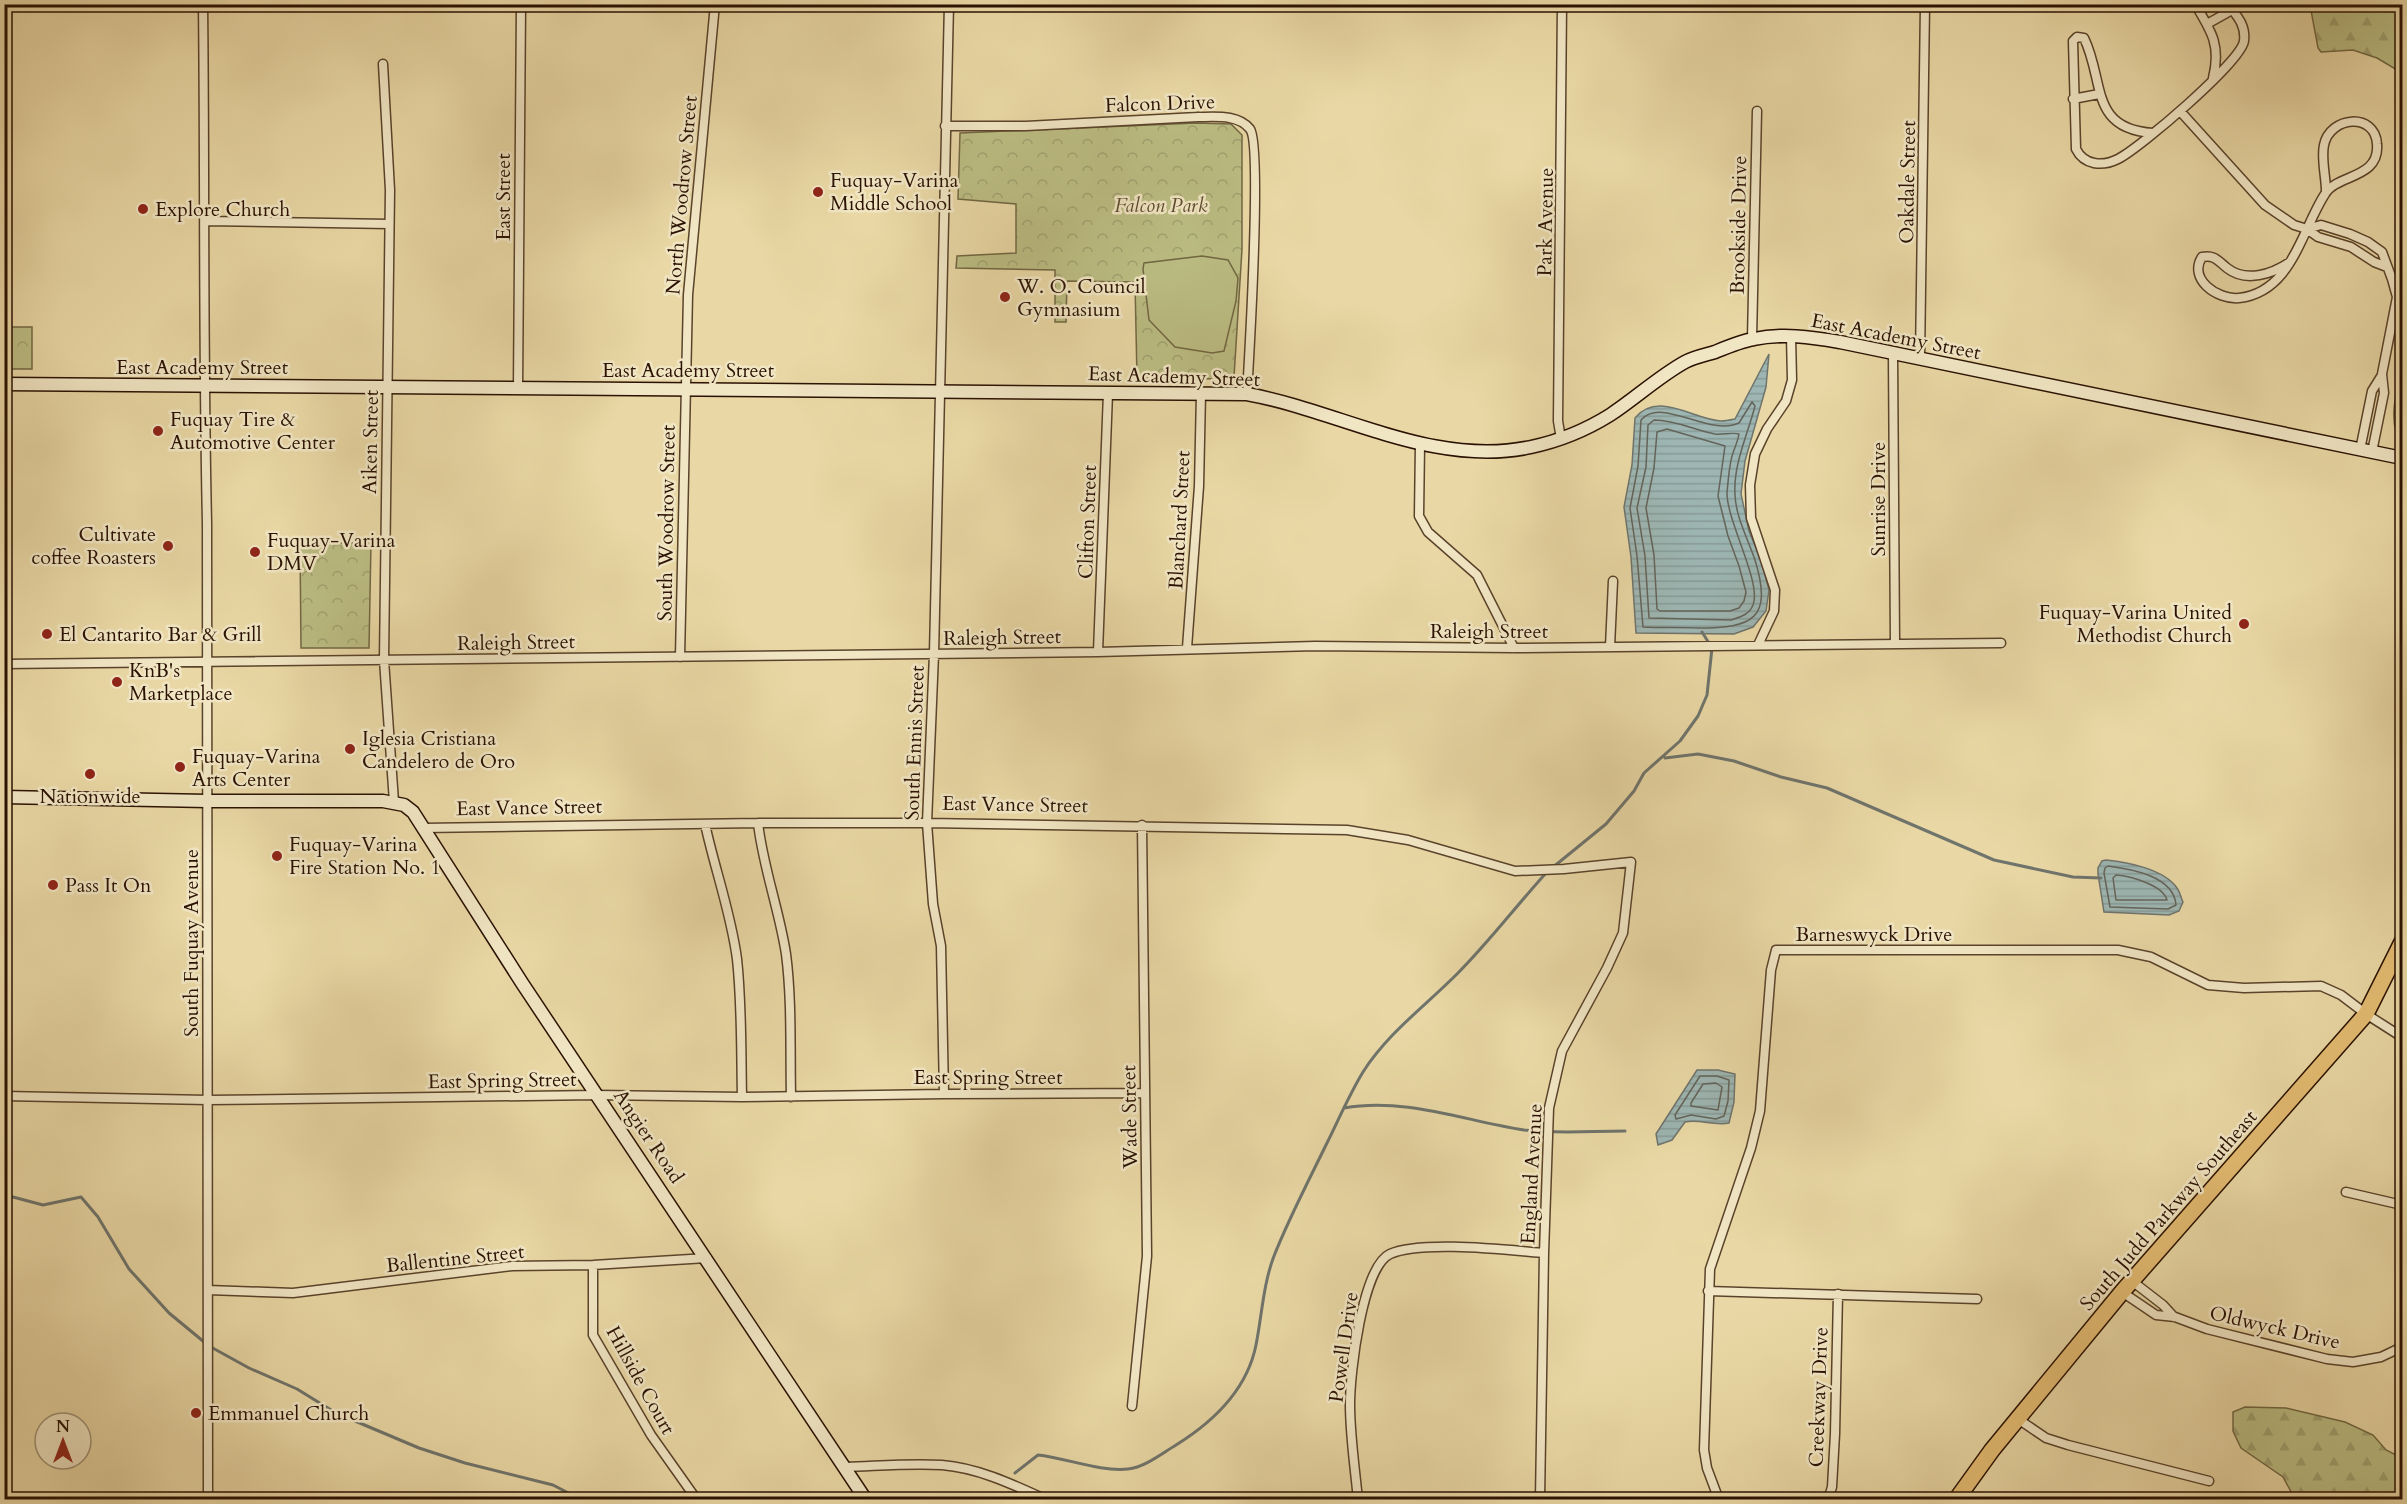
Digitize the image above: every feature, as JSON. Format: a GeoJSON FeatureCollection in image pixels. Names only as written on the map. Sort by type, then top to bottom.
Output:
{"type":"FeatureCollection","features":[{"type":"Feature","properties":{"kind":"highway","name":"South Judd Parkway Southeast"},"geometry":{"type":"LineString","coordinates":[[1956,1500],[1992,1450],[2127,1287],[2366,1014],[2403,942]]}},
{"type":"Feature","properties":{"kind":"street","name":"South Fuquay Avenue"},"geometry":{"type":"LineString","coordinates":[[203,4],[206,221],[204,386],[207,662],[208,1500]]}},
{"type":"Feature","properties":{"kind":"street","name":"East Street"},"geometry":{"type":"LineString","coordinates":[[519,389],[521,4]]}},
{"type":"Feature","properties":{"kind":"street","name":"North Woodrow Street"},"geometry":{"type":"LineString","coordinates":[[684,389],[688,295],[715,4]]}},
{"type":"Feature","properties":{"kind":"street","name":"South Ennis Street"},"geometry":{"type":"LineString","coordinates":[[944,1094],[941,946],[933,904],[927,823],[934,654],[949,4]]}},
{"type":"Feature","properties":{"kind":"street","name":"Park Avenue"},"geometry":{"type":"LineString","coordinates":[[1561,439],[1558,421],[1562,4]]}},
{"type":"Feature","properties":{"kind":"street","name":"Oakdale Street"},"geometry":{"type":"LineString","coordinates":[[1920,359],[1925,4]]}},
{"type":"Feature","properties":{"kind":"street"},"geometry":{"type":"LineString","coordinates":[[2195,4],[2216,45],[2213,79]]}},
{"type":"Feature","properties":{"kind":"street"},"geometry":{"type":"LineString","coordinates":[[2153,133],[2139,132],[2124,127],[2112,119],[2099,94],[2084,38],[2077,37],[2073,42],[2076,148],[2079,157],[2086,161],[2094,164],[2107,163],[2119,159],[2153,133],[2236,58],[2244,41],[2241,21],[2230,7],[2207,24]]}},
{"type":"Feature","properties":{"kind":"street","name":"Aiken Street"},"geometry":{"type":"LineString","coordinates":[[383,64],[390,190],[384,660],[394,802]]}},
{"type":"Feature","properties":{"kind":"street"},"geometry":{"type":"LineString","coordinates":[[2073,99],[2099,94]]}},
{"type":"Feature","properties":{"kind":"street","name":"Brookside Drive"},"geometry":{"type":"LineString","coordinates":[[1752,339],[1757,111]]}},
{"type":"Feature","properties":{"kind":"street"},"geometry":{"type":"LineString","coordinates":[[2180,111],[2265,205],[2294,225],[2307,228],[2318,237],[2351,247],[2374,262],[2387,267],[2397,297],[2382,374],[2372,391],[2366,451]]}},
{"type":"Feature","properties":{"kind":"street","name":"Falcon Drive"},"geometry":{"type":"LineString","coordinates":[[945,126],[1026,126],[1198,117],[1226,117],[1243,122],[1254,138],[1247,394]]}},
{"type":"Feature","properties":{"kind":"street"},"geometry":{"type":"LineString","coordinates":[[2290,262],[2276,272],[2259,276],[2242,274],[2229,269],[2211,256],[2202,257],[2197,265],[2197,274],[2218,294],[2236,298],[2260,294],[2279,278],[2290,262],[2326,191],[2324,145],[2330,132],[2340,123],[2354,121],[2365,124],[2375,132],[2377,145],[2375,160],[2363,171],[2326,191]]}},
{"type":"Feature","properties":{"kind":"street"},"geometry":{"type":"LineString","coordinates":[[206,221],[389,224]]}},
{"type":"Feature","properties":{"kind":"street"},"geometry":{"type":"LineString","coordinates":[[1758,645],[1774,611],[1775,590],[1751,518],[1750,485],[1755,454],[1767,429],[1786,401],[1792,380],[1791,336]]}},
{"type":"Feature","properties":{"kind":"street","name":"East Academy Street"},"geometry":{"type":"LineString","coordinates":[[4,384],[1247,394],[1288,403],[1420,444],[1489,452],[1530,448],[1561,439],[1611,414],[1687,361],[1752,339],[1791,336],[1814,338],[1920,359],[2403,458]]}},
{"type":"Feature","properties":{"kind":"street","name":"Sunrise Drive"},"geometry":{"type":"LineString","coordinates":[[1893,354],[1895,644]]}},
{"type":"Feature","properties":{"kind":"street","name":"South Woodrow Street"},"geometry":{"type":"LineString","coordinates":[[680,657],[684,389]]}},
{"type":"Feature","properties":{"kind":"street","name":"Clifton Street"},"geometry":{"type":"LineString","coordinates":[[1098,652],[1108,393]]}},
{"type":"Feature","properties":{"kind":"street","name":"Blanchard Street"},"geometry":{"type":"LineString","coordinates":[[1187,648],[1199,486],[1201,393]]}},
{"type":"Feature","properties":{"kind":"street"},"geometry":{"type":"LineString","coordinates":[[1420,444],[1419,516],[1428,532],[1477,575],[1514,648]]}},
{"type":"Feature","properties":{"kind":"street"},"geometry":{"type":"LineString","coordinates":[[1610,647],[1613,581]]}},
{"type":"Feature","properties":{"kind":"street","name":"Raleigh Street"},"geometry":{"type":"LineString","coordinates":[[4,664],[1098,652],[1316,646],[1514,648],[2001,643]]}},
{"type":"Feature","properties":{"kind":"street"},"geometry":{"type":"LineString","coordinates":[[4,797],[394,802]]}},
{"type":"Feature","properties":{"kind":"street","name":"Angier Road"},"geometry":{"type":"LineString","coordinates":[[394,802],[413,812],[597,1095],[866,1500]]}},
{"type":"Feature","properties":{"kind":"street"},"geometry":{"type":"LineString","coordinates":[[758,823],[761,847],[772,886],[786,956],[791,1097]]}},
{"type":"Feature","properties":{"kind":"street","name":"East Vance Street"},"geometry":{"type":"LineString","coordinates":[[423,828],[927,823],[1347,830],[1408,840],[1515,871],[1601,865]]}},
{"type":"Feature","properties":{"kind":"street"},"geometry":{"type":"LineString","coordinates":[[705,824],[729,912],[737,959],[741,1007],[742,1097]]}},
{"type":"Feature","properties":{"kind":"street","name":"Wade Street"},"geometry":{"type":"LineString","coordinates":[[1132,1407],[1147,1256],[1142,825]]}},
{"type":"Feature","properties":{"kind":"street","name":"England Avenue"},"geometry":{"type":"LineString","coordinates":[[1540,1500],[1549,1108],[1562,1050],[1623,933],[1628,903],[1631,862],[1601,865]]}},
{"type":"Feature","properties":{"kind":"street","name":"Barneswyck Drive"},"geometry":{"type":"LineString","coordinates":[[1719,1500],[1707,1468],[1704,1450],[1710,1269],[1751,1148],[1760,1111],[1771,970],[1776,950],[2118,950],[2151,957],[2208,985],[2244,988],[2321,986],[2341,995],[2403,1037]]}},
{"type":"Feature","properties":{"kind":"street","name":"East Spring Street"},"geometry":{"type":"LineString","coordinates":[[4,1096],[208,1100],[597,1095],[791,1097],[1145,1093]]}},
{"type":"Feature","properties":{"kind":"street"},"geometry":{"type":"LineString","coordinates":[[2346,1192],[2403,1205]]}},
{"type":"Feature","properties":{"kind":"street","name":"Powell Drive"},"geometry":{"type":"LineString","coordinates":[[1358,1500],[1350,1403],[1359,1326],[1366,1289],[1375,1267],[1388,1255],[1411,1248],[1544,1253]]}},
{"type":"Feature","properties":{"kind":"street","name":"Ballentine Street"},"geometry":{"type":"LineString","coordinates":[[208,1290],[293,1293],[512,1266],[593,1265],[707,1258]]}},
{"type":"Feature","properties":{"kind":"street","name":"Hillside Court"},"geometry":{"type":"LineString","coordinates":[[593,1265],[593,1335],[651,1435],[697,1500]]}},
{"type":"Feature","properties":{"kind":"street","name":"Oldwyck Drive"},"geometry":{"type":"LineString","coordinates":[[2127,1287],[2156,1315],[2175,1317],[2218,1332],[2327,1359],[2353,1362],[2381,1357],[2403,1347]]}},
{"type":"Feature","properties":{"kind":"street","name":"Oldwyck Drive"},"geometry":{"type":"LineString","coordinates":[[2127,1287],[2163,1305],[2175,1317]]}},
{"type":"Feature","properties":{"kind":"street"},"geometry":{"type":"LineString","coordinates":[[1708,1291],[1977,1299]]}},
{"type":"Feature","properties":{"kind":"street","name":"Creekway Drive"},"geometry":{"type":"LineString","coordinates":[[1828,1500],[1832,1487],[1835,1434],[1838,1294]]}},
{"type":"Feature","properties":{"kind":"street"},"geometry":{"type":"LineString","coordinates":[[2018,1419],[2046,1438],[2209,1481]]}},
{"type":"Feature","properties":{"kind":"street"},"geometry":{"type":"LineString","coordinates":[[846,1467],[901,1465],[953,1467],[1002,1479],[1047,1500]]}},
{"type":"Feature","properties":{"kind":"green space"},"geometry":{"type":"Polygon","coordinates":[[[2310,5],[2402,5],[2402,73],[2377,58],[2353,50],[2321,52],[2318,48],[2310,5]]]}},
{"type":"Feature","properties":{"kind":"green space","name":"Falcon Park"},"geometry":{"type":"Polygon","coordinates":[[[1196,123],[1231,124],[1242,135],[1242,249],[1234,377],[1230,379],[1137,378],[1135,282],[1067,281],[1066,322],[1055,322],[1055,270],[956,268],[957,256],[1016,253],[1016,204],[958,199],[960,133],[1196,123]]]}},
{"type":"Feature","properties":{"kind":"green space"},"geometry":{"type":"Polygon","coordinates":[[[1202,256],[1228,260],[1238,278],[1236,301],[1224,351],[1212,353],[1175,347],[1149,320],[1143,269],[1144,263],[1202,256]]]}},
{"type":"Feature","properties":{"kind":"green space"},"geometry":{"type":"Polygon","coordinates":[[[5,327],[32,327],[32,369],[7,369],[5,366],[5,327]]]}},
{"type":"Feature","properties":{"kind":"green space"},"geometry":{"type":"Polygon","coordinates":[[[2402,366],[2402,433],[2396,432],[2394,416],[2402,366]]]}},
{"type":"Feature","properties":{"kind":"green space"},"geometry":{"type":"Polygon","coordinates":[[[300,543],[371,543],[369,648],[301,648],[300,543]]]}},
{"type":"Feature","properties":{"kind":"green space"},"geometry":{"type":"Polygon","coordinates":[[[2245,1407],[2286,1408],[2345,1422],[2373,1435],[2386,1450],[2402,1458],[2402,1499],[2295,1499],[2283,1477],[2241,1448],[2233,1431],[2233,1412],[2245,1407]]]}},
{"type":"Feature","properties":{"kind":"water"},"geometry":{"type":"Polygon","coordinates":[[[1769,354],[1766,387],[1745,461],[1741,494],[1749,531],[1761,560],[1769,590],[1766,611],[1753,627],[1734,634],[1636,633],[1631,557],[1624,507],[1632,465],[1635,418],[1644,410],[1665,406],[1710,419],[1721,421],[1735,419],[1769,354]]]}},
{"type":"Feature","properties":{"kind":"water"},"geometry":{"type":"Polygon","coordinates":[[[2102,861],[2154,871],[2171,881],[2179,891],[2183,902],[2179,911],[2169,915],[2104,912],[2098,868],[2102,861]]]}},
{"type":"Feature","properties":{"kind":"water"},"geometry":{"type":"Polygon","coordinates":[[[1697,1070],[1718,1070],[1735,1074],[1734,1102],[1729,1123],[1685,1122],[1672,1140],[1658,1145],[1656,1134],[1697,1070]]]}},
{"type":"Feature","properties":{"kind":"waterway"},"geometry":{"type":"LineString","coordinates":[[1552,868],[1606,824],[1634,791],[1644,773],[1680,741],[1698,716],[1707,695],[1712,648],[1702,632]]}},
{"type":"Feature","properties":{"kind":"waterway"},"geometry":{"type":"LineString","coordinates":[[1665,758],[1698,754],[1734,761],[1781,777],[1827,788],[1994,860],[2073,877],[2101,878]]}},
{"type":"Feature","properties":{"kind":"waterway"},"geometry":{"type":"LineString","coordinates":[[1015,1473],[1038,1455],[1095,1467],[1128,1469],[1141,1466],[1190,1436],[1226,1403],[1245,1376],[1251,1361],[1256,1345],[1267,1278],[1274,1256],[1299,1200],[1363,1072],[1395,1033],[1469,962],[1547,872]]}},
{"type":"Feature","properties":{"kind":"waterway"},"geometry":{"type":"LineString","coordinates":[[1344,1108],[1367,1105],[1412,1108],[1524,1130],[1625,1131]]}},
{"type":"Feature","properties":{"kind":"waterway"},"geometry":{"type":"LineString","coordinates":[[4,1202],[13,1197],[43,1205],[81,1197],[98,1217],[129,1269],[169,1313],[209,1346],[249,1368],[297,1389],[336,1413],[419,1448],[465,1463],[553,1485],[582,1500]]}},
{"type":"Feature","properties":{"kind":"waterway"},"geometry":{"type":"LineString","coordinates":[[1007,1500],[1009,1493]]}},
{"type":"Feature","properties":{"kind":"place","name":"Fuquay-Varina Middle School"},"geometry":{"type":"Point","coordinates":[818,192]}},
{"type":"Feature","properties":{"kind":"place","name":"Explore Church"},"geometry":{"type":"Point","coordinates":[143,209]}},
{"type":"Feature","properties":{"kind":"place","name":"W. O. Council Gymnasium"},"geometry":{"type":"Point","coordinates":[1005,297]}},
{"type":"Feature","properties":{"kind":"place","name":"Fuquay Tire & Automotive Center"},"geometry":{"type":"Point","coordinates":[158,431]}},
{"type":"Feature","properties":{"kind":"place","name":"Cultivate coffee Roasters"},"geometry":{"type":"Point","coordinates":[168,546]}},
{"type":"Feature","properties":{"kind":"place","name":"Fuquay-Varina DMV"},"geometry":{"type":"Point","coordinates":[255,552]}},
{"type":"Feature","properties":{"kind":"place","name":"Fuquay-Varina United Methodist Church"},"geometry":{"type":"Point","coordinates":[2244,624]}},
{"type":"Feature","properties":{"kind":"place","name":"El Cantarito Bar & Grill"},"geometry":{"type":"Point","coordinates":[47,634]}},
{"type":"Feature","properties":{"kind":"place","name":"KnB's Marketplace"},"geometry":{"type":"Point","coordinates":[117,682]}},
{"type":"Feature","properties":{"kind":"place","name":"Iglesia Cristiana Candelero de Oro"},"geometry":{"type":"Point","coordinates":[350,749]}},
{"type":"Feature","properties":{"kind":"place","name":"Fuquay-Varina Arts Center"},"geometry":{"type":"Point","coordinates":[180,767]}},
{"type":"Feature","properties":{"kind":"place","name":"Nationwide"},"geometry":{"type":"Point","coordinates":[90,774]}},
{"type":"Feature","properties":{"kind":"place","name":"Fuquay-Varina Fire Station No. 1"},"geometry":{"type":"Point","coordinates":[277,856]}},
{"type":"Feature","properties":{"kind":"place","name":"Pass It On"},"geometry":{"type":"Point","coordinates":[53,885]}},
{"type":"Feature","properties":{"kind":"place","name":"Emmanuel Church"},"geometry":{"type":"Point","coordinates":[196,1413]}}]}
